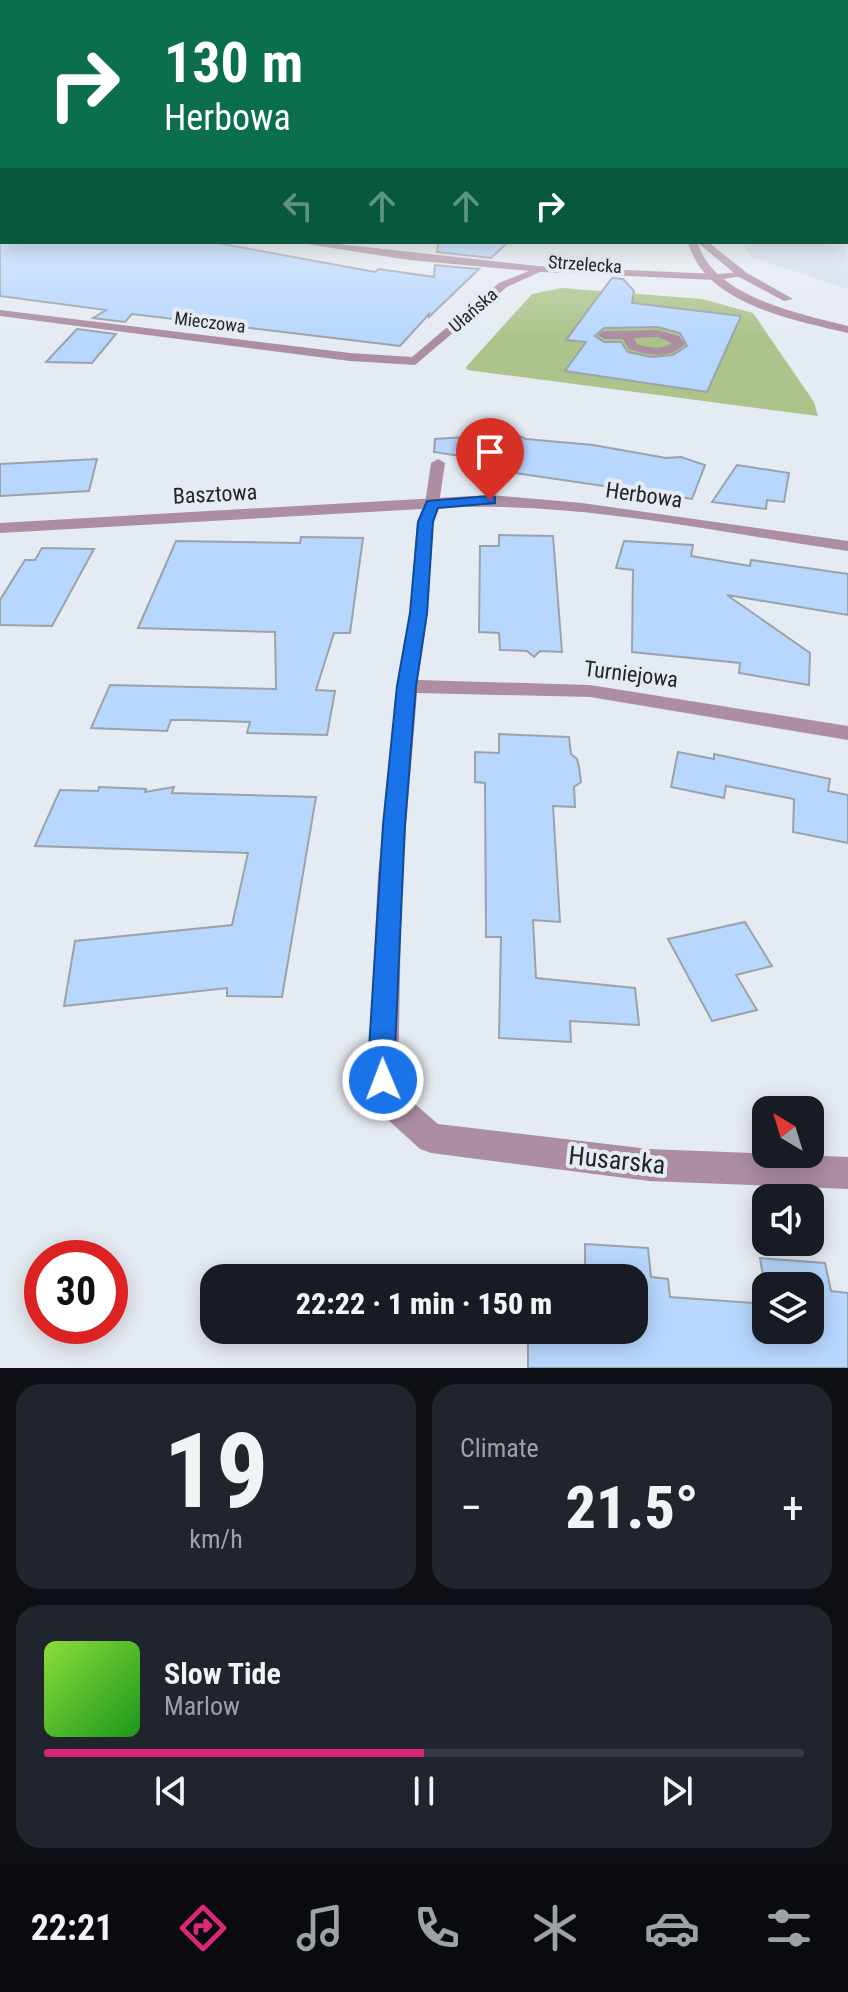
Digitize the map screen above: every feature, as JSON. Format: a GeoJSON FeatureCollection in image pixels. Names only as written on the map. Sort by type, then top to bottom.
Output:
{"type":"FeatureCollection","features":[{"type":"Feature","properties":{"kind":"street","name":"Strzelecka"},"geometry":{"type":"LineString","coordinates":[[315,244],[533,273],[711,287],[745,295]]}},
{"type":"Feature","properties":{"kind":"street"},"geometry":{"type":"LineString","coordinates":[[694,244],[700,263],[745,295],[848,330]]}},
{"type":"Feature","properties":{"kind":"street"},"geometry":{"type":"LineString","coordinates":[[704,244],[743,275],[789,300],[848,319]]}},
{"type":"Feature","properties":{"kind":"street","name":"Strzelecka"},"geometry":{"type":"LineString","coordinates":[[661,273],[700,263]]}},
{"type":"Feature","properties":{"kind":"street","name":"Strzelecka"},"geometry":{"type":"LineString","coordinates":[[533,273],[743,275]]}},
{"type":"Feature","properties":{"kind":"street","name":"Ułańska"},"geometry":{"type":"LineString","coordinates":[[415,361],[503,285],[533,273]]}},
{"type":"Feature","properties":{"kind":"street","name":"Strzelecka"},"geometry":{"type":"LineString","coordinates":[[682,285],[703,283],[717,277]]}},
{"type":"Feature","properties":{"kind":"street","name":"Mieczowa"},"geometry":{"type":"LineString","coordinates":[[0,313],[350,357],[415,361]]}},
{"type":"Feature","properties":{"kind":"street"},"geometry":{"type":"LineString","coordinates":[[604,335],[628,338]]}},
{"type":"Feature","properties":{"kind":"street","name":"Herbowa"},"geometry":{"type":"LineString","coordinates":[[432,504],[490,500],[582,508],[848,546]]}},
{"type":"Feature","properties":{"kind":"street"},"geometry":{"type":"LineString","coordinates":[[407,686],[419,613],[425,522],[432,504]]}},
{"type":"Feature","properties":{"kind":"street","name":"Basztowa"},"geometry":{"type":"LineString","coordinates":[[0,528],[432,504]]}},
{"type":"Feature","properties":{"kind":"street","name":"Turniejowa"},"geometry":{"type":"LineString","coordinates":[[407,686],[590,691],[848,733]]}},
{"type":"Feature","properties":{"kind":"street","name":"Husarska"},"geometry":{"type":"LineString","coordinates":[[407,686],[390,875],[382,1049],[383,1080],[397,1108],[431,1138],[649,1165],[848,1173]]}},
{"type":"Feature","properties":{"kind":"lane"},"geometry":{"type":"LineString","coordinates":[[432,504],[438,463]]}},
{"type":"Feature","properties":{"kind":"shaded area"},"geometry":{"type":"Polygon","coordinates":[[[743,244],[847,244],[848,289],[751,257],[743,244]]]}},
{"type":"Feature","properties":{"kind":"green space"},"geometry":{"type":"Polygon","coordinates":[[[562,288],[702,299],[753,313],[814,402],[818,416],[467,370],[466,367],[532,294],[562,288]]]}},
{"type":"Feature","properties":{"kind":"building"},"geometry":{"type":"Polygon","coordinates":[[[0,244],[223,244],[375,272],[379,269],[434,277],[435,265],[479,269],[429,317],[429,314],[400,346],[132,314],[125,322],[93,318],[106,310],[0,296],[0,244]]]}},
{"type":"Feature","properties":{"kind":"building"},"geometry":{"type":"Polygon","coordinates":[[[438,244],[506,244],[491,258],[437,252],[438,244]]]}},
{"type":"Feature","properties":{"kind":"building"},"geometry":{"type":"Polygon","coordinates":[[[612,278],[623,279],[634,291],[632,303],[741,316],[707,392],[565,371],[586,342],[566,340],[612,278]],[[657,327],[604,328],[595,336],[604,342],[621,342],[628,352],[651,357],[673,355],[687,346],[680,333],[657,327]]]}},
{"type":"Feature","properties":{"kind":"building"},"geometry":{"type":"Polygon","coordinates":[[[77,329],[116,334],[92,363],[46,362],[77,329]]]}},
{"type":"Feature","properties":{"kind":"building"},"geometry":{"type":"Polygon","coordinates":[[[515,434],[526,439],[593,445],[666,458],[681,457],[705,465],[692,499],[494,470],[499,462],[434,452],[435,439],[515,434]]]}},
{"type":"Feature","properties":{"kind":"building"},"geometry":{"type":"Polygon","coordinates":[[[97,459],[89,491],[0,496],[0,464],[97,459]]]}},
{"type":"Feature","properties":{"kind":"building"},"geometry":{"type":"Polygon","coordinates":[[[737,465],[789,473],[784,502],[767,500],[766,509],[712,502],[737,465]]]}},
{"type":"Feature","properties":{"kind":"building"},"geometry":{"type":"Polygon","coordinates":[[[499,535],[553,536],[562,652],[540,651],[534,657],[527,651],[500,650],[499,633],[479,632],[480,546],[499,546],[499,535]]]}},
{"type":"Feature","properties":{"kind":"building"},"geometry":{"type":"Polygon","coordinates":[[[301,537],[363,538],[350,633],[334,633],[316,690],[335,691],[327,735],[247,733],[250,722],[190,720],[171,720],[167,731],[91,728],[110,685],[276,689],[275,632],[138,628],[176,541],[300,543],[301,537]]]}},
{"type":"Feature","properties":{"kind":"building"},"geometry":{"type":"Polygon","coordinates":[[[624,541],[693,545],[691,556],[750,566],[751,560],[848,574],[848,615],[727,595],[810,653],[809,685],[739,673],[740,663],[632,652],[633,570],[616,568],[624,541]]]}},
{"type":"Feature","properties":{"kind":"building"},"geometry":{"type":"Polygon","coordinates":[[[42,548],[94,549],[52,626],[0,625],[0,600],[25,560],[35,560],[42,548]]]}},
{"type":"Feature","properties":{"kind":"building"},"geometry":{"type":"Polygon","coordinates":[[[499,734],[569,737],[571,754],[577,759],[579,767],[581,782],[574,787],[575,807],[553,806],[560,922],[533,920],[536,978],[635,988],[639,1025],[570,1021],[571,1042],[499,1038],[501,937],[486,937],[485,783],[475,782],[475,752],[499,753],[499,734]]]}},
{"type":"Feature","properties":{"kind":"building"},"geometry":{"type":"Polygon","coordinates":[[[678,752],[714,759],[714,754],[830,779],[828,791],[848,795],[848,843],[793,832],[794,799],[726,786],[724,798],[671,787],[678,752]]]}},
{"type":"Feature","properties":{"kind":"building"},"geometry":{"type":"Polygon","coordinates":[[[99,787],[146,789],[145,792],[174,787],[172,793],[316,797],[282,997],[227,996],[227,988],[64,1006],[75,941],[232,925],[248,853],[35,846],[60,790],[98,791],[99,787]]]}},
{"type":"Feature","properties":{"kind":"building"},"geometry":{"type":"Polygon","coordinates":[[[745,922],[772,966],[736,975],[757,1010],[712,1021],[668,939],[745,922]]]}},
{"type":"Feature","properties":{"kind":"building"},"geometry":{"type":"Polygon","coordinates":[[[585,1244],[648,1248],[651,1277],[668,1279],[670,1297],[752,1303],[752,1344],[824,1344],[824,1272],[762,1272],[760,1258],[825,1263],[831,1291],[848,1293],[848,1368],[528,1368],[528,1344],[648,1344],[648,1264],[585,1264],[585,1244]]]}},
{"type":"Feature","properties":{"kind":"route"},"geometry":{"type":"LineString","coordinates":[[383,1080],[390,875],[407,686],[419,613],[425,522],[432,504],[490,500]]}}]}
